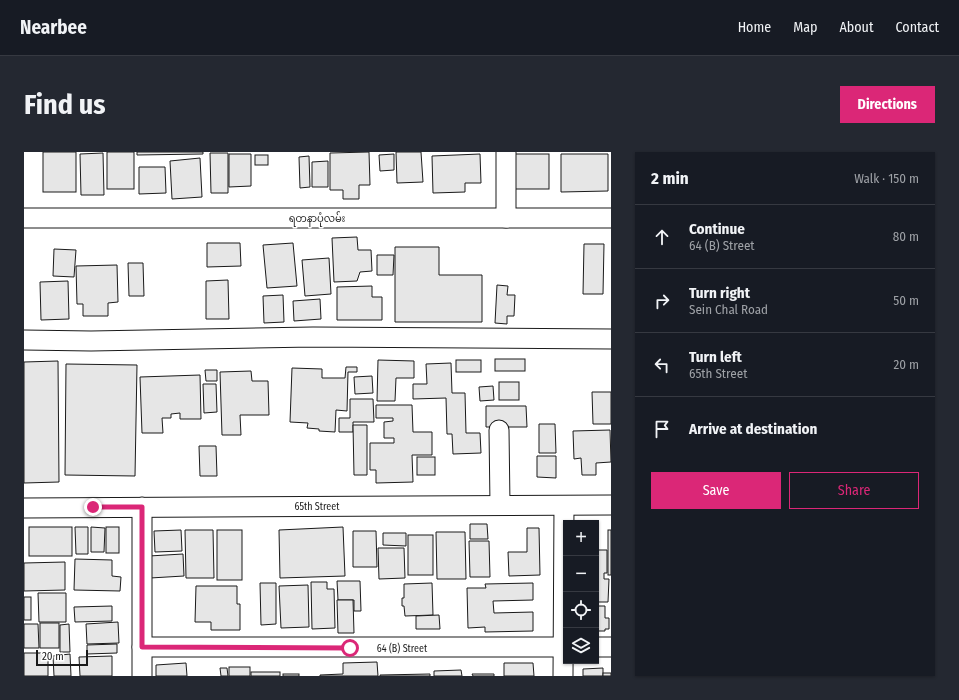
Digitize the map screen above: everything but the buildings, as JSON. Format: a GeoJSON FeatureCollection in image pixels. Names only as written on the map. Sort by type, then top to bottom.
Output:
{"type":"FeatureCollection","features":[{"type":"Feature","properties":{"kind":"street"},"geometry":{"type":"LineString","coordinates":[[506,152],[506,218]]}},
{"type":"Feature","properties":{"kind":"street","name":"ရတနာပုံလမ်း"},"geometry":{"type":"LineString","coordinates":[[24,218],[611,218]]}},
{"type":"Feature","properties":{"kind":"street"},"geometry":{"type":"LineString","coordinates":[[24,340],[91,341],[313,337],[611,339]]}},
{"type":"Feature","properties":{"kind":"street"},"geometry":{"type":"LineString","coordinates":[[499,430],[500,505]]}},
{"type":"Feature","properties":{"kind":"street","name":"65th Street"},"geometry":{"type":"LineString","coordinates":[[24,508],[611,505]]}},
{"type":"Feature","properties":{"kind":"street"},"geometry":{"type":"LineString","coordinates":[[564,506],[564,628]]}},
{"type":"Feature","properties":{"kind":"street"},"geometry":{"type":"LineString","coordinates":[[142,507],[142,676]]}},
{"type":"Feature","properties":{"kind":"street","name":"64 (B) Street"},"geometry":{"type":"LineString","coordinates":[[142,647],[563,647]]}},
{"type":"Feature","properties":{"kind":"street"},"geometry":{"type":"LineString","coordinates":[[599,647],[611,647]]}},
{"type":"Feature","properties":{"kind":"street"},"geometry":{"type":"LineString","coordinates":[[563,664],[563,676]]}},
{"type":"Feature","properties":{"kind":"route"},"geometry":{"type":"LineString","coordinates":[[93,507],[142,507],[142,647],[350,648]]}}]}
